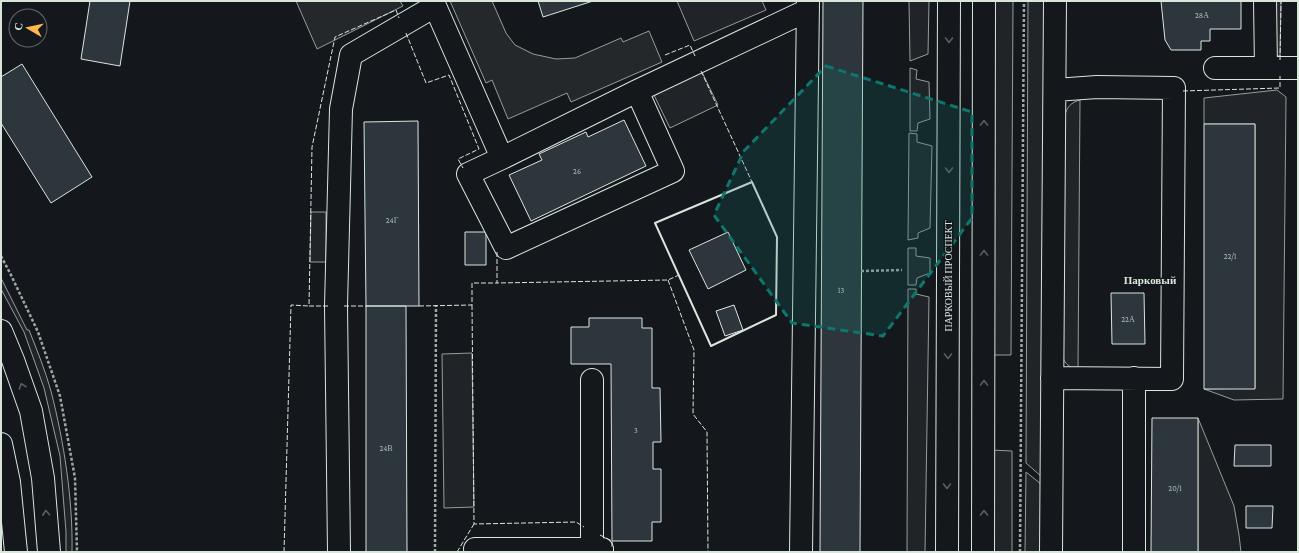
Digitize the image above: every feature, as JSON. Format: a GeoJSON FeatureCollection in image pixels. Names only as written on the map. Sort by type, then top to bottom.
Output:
{"type":"FeatureCollection","features":[{"type":"Feature","properties":{"kind":"main road","name":"ПАРКОВЫЙ ПРОСПЕКТ"},"geometry":{"type":"LineString","coordinates":[[947,552],[949,1]]}},
{"type":"Feature","properties":{"kind":"main road"},"geometry":{"type":"LineString","coordinates":[[983,552],[984,1]]}},
{"type":"Feature","properties":{"kind":"main road"},"geometry":{"type":"LineString","coordinates":[[1051,552],[1055,1]]}},
{"type":"Feature","properties":{"kind":"main road"},"geometry":{"type":"LineString","coordinates":[[1265,1],[1266,68]]}},
{"type":"Feature","properties":{"kind":"main road"},"geometry":{"type":"LineString","coordinates":[[339,552],[336,306],[340,108],[351,55],[434,4],[502,158]]}},
{"type":"Feature","properties":{"kind":"main road"},"geometry":{"type":"LineString","coordinates":[[637,91],[673,171],[506,248],[468,174],[808,6],[801,552]]}},
{"type":"Feature","properties":{"kind":"main road"},"geometry":{"type":"LineString","coordinates":[[1215,68],[1298,68]]}},
{"type":"Feature","properties":{"kind":"main road"},"geometry":{"type":"LineString","coordinates":[[1052,378],[1172,379],[1174,88],[1096,87],[1055,90]]}},
{"type":"Feature","properties":{"kind":"main road"},"geometry":{"type":"LineString","coordinates":[[1,331],[31,411],[43,478],[49,552]]}},
{"type":"Feature","properties":{"kind":"main road"},"geometry":{"type":"LineString","coordinates":[[1134,378],[1134,552]]}},
{"type":"Feature","properties":{"kind":"main road"},"geometry":{"type":"LineString","coordinates":[[475,549],[597,551],[592,380]]}},
{"type":"Feature","properties":{"kind":"main road"},"geometry":{"type":"LineString","coordinates":[[1,444],[9,482],[16,552]]}},
{"type":"Feature","properties":{"kind":"path"},"geometry":{"type":"LineString","coordinates":[[1020,552],[1024,1]]}},
{"type":"Feature","properties":{"kind":"path"},"geometry":{"type":"LineString","coordinates":[[1,256],[38,332],[60,396],[75,478],[77,552]]}},
{"type":"Feature","properties":{"kind":"path"},"geometry":{"type":"LineString","coordinates":[[861,271],[902,270]]}},
{"type":"Feature","properties":{"kind":"path"},"geometry":{"type":"LineString","coordinates":[[435,552],[436,305]]}},
{"type":"Feature","properties":{"kind":"highlighted area"},"geometry":{"type":"Polygon","coordinates":[[[826,66],[972,112],[972,218],[883,336],[792,323],[714,215],[744,151],[826,66]]]}},
{"type":"Feature","properties":{"kind":"shaded area"},"geometry":{"type":"Polygon","coordinates":[[[296,1],[400,1],[403,6],[317,49],[296,1]]]}},
{"type":"Feature","properties":{"kind":"shaded area"},"geometry":{"type":"Polygon","coordinates":[[[450,1],[492,1],[506,33],[515,45],[533,54],[556,59],[575,58],[621,38],[623,42],[649,31],[662,62],[571,102],[567,93],[508,119],[492,80],[486,83],[450,1]]]}},
{"type":"Feature","properties":{"kind":"shaded area"},"geometry":{"type":"Polygon","coordinates":[[[677,1],[762,1],[766,10],[694,41],[677,1]]]}},
{"type":"Feature","properties":{"kind":"shaded area"},"geometry":{"type":"Polygon","coordinates":[[[909,1],[929,1],[928,54],[910,61],[909,1]]]}},
{"type":"Feature","properties":{"kind":"shaded area"},"geometry":{"type":"Polygon","coordinates":[[[994,1],[1013,1],[1011,355],[992,355],[994,1]]]}},
{"type":"Feature","properties":{"kind":"shaded area"},"geometry":{"type":"Polygon","coordinates":[[[1028,1],[1044,1],[1042,477],[1026,463],[1028,1]]]}},
{"type":"Feature","properties":{"kind":"shaded area"},"geometry":{"type":"Polygon","coordinates":[[[1257,1],[1281,1],[1280,56],[1257,55],[1257,1]]]}},
{"type":"Feature","properties":{"kind":"shaded area"},"geometry":{"type":"Polygon","coordinates":[[[910,68],[917,70],[916,79],[929,82],[930,119],[918,123],[917,131],[910,131],[910,68]]]}},
{"type":"Feature","properties":{"kind":"shaded area"},"geometry":{"type":"Polygon","coordinates":[[[701,70],[718,105],[670,128],[653,93],[701,70]]]}},
{"type":"Feature","properties":{"kind":"shaded area"},"geometry":{"type":"Polygon","coordinates":[[[1277,90],[1286,97],[1283,399],[1234,400],[1204,389],[1255,388],[1255,124],[1204,124],[1204,98],[1277,90]]]}},
{"type":"Feature","properties":{"kind":"shaded area"},"geometry":{"type":"Polygon","coordinates":[[[1080,100],[1078,370],[1068,365],[1062,356],[1063,128],[1067,110],[1071,104],[1080,100]]]}},
{"type":"Feature","properties":{"kind":"shaded area"},"geometry":{"type":"Polygon","coordinates":[[[909,133],[917,134],[917,142],[932,146],[930,228],[918,233],[918,238],[908,240],[909,133]]]}},
{"type":"Feature","properties":{"kind":"shaded area"},"geometry":{"type":"Polygon","coordinates":[[[311,212],[326,212],[326,262],[310,262],[311,212]]]}},
{"type":"Feature","properties":{"kind":"shaded area"},"geometry":{"type":"Polygon","coordinates":[[[908,248],[916,248],[916,256],[930,258],[930,273],[917,278],[916,285],[908,285],[908,248]]]}},
{"type":"Feature","properties":{"kind":"shaded area"},"geometry":{"type":"Polygon","coordinates":[[[1,278],[27,330],[29,330],[44,368],[51,391],[67,471],[71,512],[72,552],[66,552],[66,532],[60,456],[44,388],[24,332],[1,289],[1,278]]]}},
{"type":"Feature","properties":{"kind":"shaded area"},"geometry":{"type":"Polygon","coordinates":[[[908,289],[916,289],[916,294],[929,297],[925,552],[907,552],[908,289]]]}},
{"type":"Feature","properties":{"kind":"shaded area"},"geometry":{"type":"Polygon","coordinates":[[[472,353],[474,507],[444,508],[442,354],[472,353]]]}},
{"type":"Feature","properties":{"kind":"shaded area"},"geometry":{"type":"Polygon","coordinates":[[[1198,418],[1234,506],[1241,552],[1198,552],[1198,418]]]}},
{"type":"Feature","properties":{"kind":"shaded area"},"geometry":{"type":"Polygon","coordinates":[[[991,450],[1012,451],[1012,552],[991,552],[991,450]]]}},
{"type":"Feature","properties":{"kind":"shaded area"},"geometry":{"type":"Polygon","coordinates":[[[1026,472],[1041,484],[1041,552],[1025,552],[1026,472]]]}},
{"type":"Feature","properties":{"kind":"building"},"geometry":{"type":"Polygon","coordinates":[[[90,1],[130,1],[120,66],[81,59],[90,1]]]}},
{"type":"Feature","properties":{"kind":"building"},"geometry":{"type":"Polygon","coordinates":[[[538,1],[593,1],[543,17],[538,1]]]}},
{"type":"Feature","properties":{"kind":"building"},"geometry":{"type":"Polygon","coordinates":[[[823,1],[863,1],[860,552],[820,552],[823,1]]]}},
{"type":"Feature","properties":{"kind":"building"},"geometry":{"type":"Polygon","coordinates":[[[1161,1],[1241,1],[1241,29],[1210,29],[1210,41],[1201,41],[1201,50],[1171,50],[1165,40],[1161,1]]]}},
{"type":"Feature","properties":{"kind":"building"},"geometry":{"type":"Polygon","coordinates":[[[22,64],[92,177],[51,203],[1,123],[1,77],[22,64]]]}},
{"type":"Feature","properties":{"kind":"building"},"geometry":{"type":"Polygon","coordinates":[[[624,120],[646,166],[531,221],[509,175],[542,160],[539,154],[586,132],[588,137],[624,120]]]}},
{"type":"Feature","properties":{"kind":"building"},"geometry":{"type":"Polygon","coordinates":[[[418,121],[419,306],[366,306],[364,122],[418,121]]]}},
{"type":"Feature","properties":{"kind":"building"},"geometry":{"type":"Polygon","coordinates":[[[1204,124],[1255,124],[1255,389],[1204,389],[1204,124]]]}},
{"type":"Feature","properties":{"kind":"building"},"geometry":{"type":"Polygon","coordinates":[[[465,232],[486,232],[486,265],[465,265],[465,232]]]}},
{"type":"Feature","properties":{"kind":"building"},"geometry":{"type":"Polygon","coordinates":[[[728,232],[746,270],[708,289],[689,250],[728,232]]]}},
{"type":"Feature","properties":{"kind":"building"},"geometry":{"type":"Polygon","coordinates":[[[1111,293],[1144,293],[1145,344],[1112,344],[1111,293]]]}},
{"type":"Feature","properties":{"kind":"building"},"geometry":{"type":"Polygon","coordinates":[[[734,305],[743,330],[725,336],[716,311],[734,305]]]}},
{"type":"Feature","properties":{"kind":"building"},"geometry":{"type":"Polygon","coordinates":[[[366,306],[406,306],[407,552],[366,552],[366,306]]]}},
{"type":"Feature","properties":{"kind":"building"},"geometry":{"type":"Polygon","coordinates":[[[589,318],[642,318],[642,328],[652,328],[652,388],[660,388],[661,442],[653,442],[653,469],[661,469],[661,522],[652,522],[652,541],[612,541],[611,364],[571,364],[571,327],[589,327],[589,318]]]}},
{"type":"Feature","properties":{"kind":"building"},"geometry":{"type":"Polygon","coordinates":[[[1152,418],[1198,418],[1198,552],[1151,552],[1152,418]]]}},
{"type":"Feature","properties":{"kind":"building"},"geometry":{"type":"Polygon","coordinates":[[[1235,445],[1271,445],[1271,466],[1234,466],[1235,445]]]}},
{"type":"Feature","properties":{"kind":"building"},"geometry":{"type":"Polygon","coordinates":[[[1246,506],[1273,506],[1272,528],[1246,528],[1246,506]]]}},
{"type":"Feature","properties":{"kind":"fence"},"geometry":{"type":"LineString","coordinates":[[1280,60],[1281,1]]}},
{"type":"Feature","properties":{"kind":"fence"},"geometry":{"type":"LineString","coordinates":[[328,306],[309,306],[312,147],[335,37],[396,10],[399,18]]}},
{"type":"Feature","properties":{"kind":"fence"},"geometry":{"type":"LineString","coordinates":[[406,33],[426,83],[449,75],[479,149],[458,159],[463,168]]}},
{"type":"Feature","properties":{"kind":"fence"},"geometry":{"type":"LineString","coordinates":[[665,55],[690,45],[695,56]]}},
{"type":"Feature","properties":{"kind":"fence"},"geometry":{"type":"LineString","coordinates":[[701,71],[752,182]]}},
{"type":"Feature","properties":{"kind":"fence"},"geometry":{"type":"LineString","coordinates":[[1183,91],[1280,88],[1280,76]]}},
{"type":"Feature","properties":{"kind":"fence"},"geometry":{"type":"LineString","coordinates":[[497,252],[497,283],[668,280],[679,275]]}},
{"type":"Feature","properties":{"kind":"fence"},"geometry":{"type":"LineString","coordinates":[[668,280],[694,350],[693,414],[707,432],[708,552]]}},
{"type":"Feature","properties":{"kind":"fence"},"geometry":{"type":"LineString","coordinates":[[419,306],[472,305],[472,283],[497,283]]}},
{"type":"Feature","properties":{"kind":"fence"},"geometry":{"type":"LineString","coordinates":[[284,552],[291,305],[309,306]]}},
{"type":"Feature","properties":{"kind":"fence"},"geometry":{"type":"LineString","coordinates":[[472,305],[474,524],[576,522],[584,527]]}},
{"type":"Feature","properties":{"kind":"fence"},"geometry":{"type":"LineString","coordinates":[[344,306],[366,306]]}},
{"type":"Feature","properties":{"kind":"fence"},"geometry":{"type":"LineString","coordinates":[[457,552],[474,524]]}},
{"type":"Feature","properties":{"kind":"fence"},"geometry":{"type":"LineString","coordinates":[[600,535],[612,541],[612,548]]}},
{"type":"Feature","properties":{"kind":"wall"},"geometry":{"type":"LineString","coordinates":[[752,182],[777,237],[776,315],[711,346],[655,223],[752,182]]}},
{"type":"Feature","properties":{"kind":"district","name":"Парковый"},"geometry":{"type":"Point","coordinates":[1150,280]}}]}
